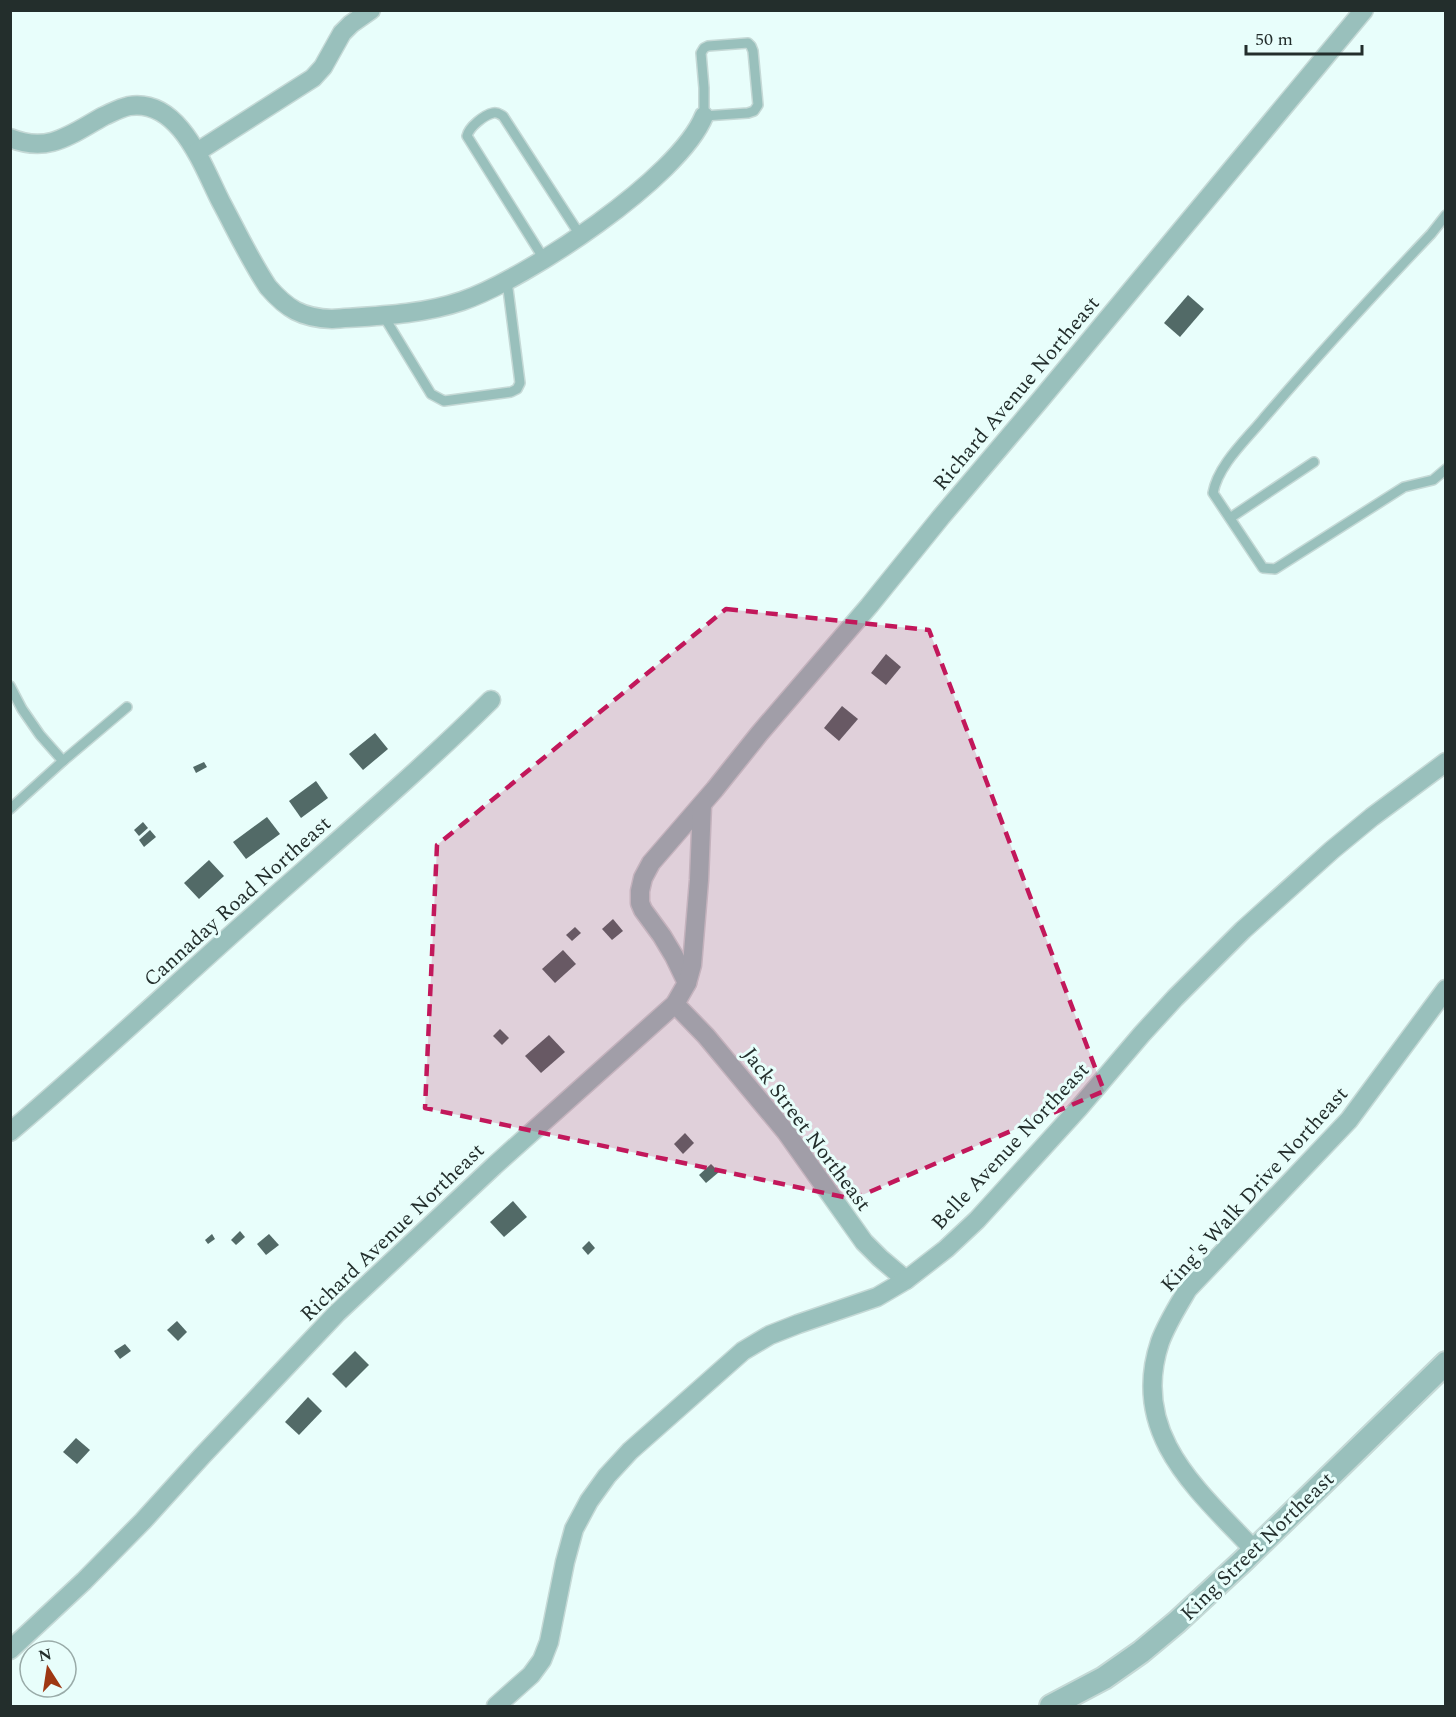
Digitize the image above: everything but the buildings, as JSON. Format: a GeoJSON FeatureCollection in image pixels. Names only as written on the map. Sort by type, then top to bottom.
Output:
{"type":"FeatureCollection","features":[{"type":"Feature","properties":{"kind":"street"},"geometry":{"type":"LineString","coordinates":[[197,152],[313,78],[323,67],[342,33],[371,10]]}},
{"type":"Feature","properties":{"kind":"street","name":"Richard Avenue Northeast"},"geometry":{"type":"LineString","coordinates":[[687,983],[674,956],[640,903],[643,878],[651,863],[869,606],[1364,10]]}},
{"type":"Feature","properties":{"kind":"street"},"geometry":{"type":"LineString","coordinates":[[10,138],[25,143],[49,144],[69,136],[120,108],[133,105],[147,106],[160,111],[186,135],[197,152],[263,279],[275,295],[299,314],[332,320],[430,309],[461,301],[507,281],[580,235],[631,198],[662,170],[695,133],[704,116]]}},
{"type":"Feature","properties":{"kind":"street","name":"Cannaday Road Northeast"},"geometry":{"type":"LineString","coordinates":[[10,1132],[78,1075],[212,952],[445,745],[491,700]]}},
{"type":"Feature","properties":{"kind":"street","name":"Belle Avenue Northeast"},"geometry":{"type":"LineString","coordinates":[[496,1707],[531,1675],[542,1660],[549,1642],[574,1528],[589,1501],[630,1451],[743,1351],[770,1335],[877,1297],[906,1280],[946,1249],[977,1220],[1175,998],[1243,930],[1332,850],[1446,762]]}},
{"type":"Feature","properties":{"kind":"street","name":"Richard Avenue Northeast"},"geometry":{"type":"LineString","coordinates":[[10,1650],[84,1581],[143,1521],[351,1299],[494,1166],[675,1004],[687,983],[693,964],[702,805]]}},
{"type":"Feature","properties":{"kind":"street","name":"King's Walk Drive Northeast"},"geometry":{"type":"LineString","coordinates":[[1254,1550],[1187,1478],[1169,1452],[1158,1424],[1153,1398],[1154,1369],[1160,1342],[1188,1289],[1349,1120],[1446,989]]}},
{"type":"Feature","properties":{"kind":"street","name":"Jack Street Northeast"},"geometry":{"type":"LineString","coordinates":[[675,1004],[706,1036],[786,1132],[864,1242],[906,1280]]}},
{"type":"Feature","properties":{"kind":"street","name":"King Street Northeast"},"geometry":{"type":"LineString","coordinates":[[1050,1707],[1104,1678],[1141,1652],[1177,1622],[1446,1363]]}},
{"type":"Feature","properties":{"kind":"lane"},"geometry":{"type":"LineString","coordinates":[[747,43],[752,46],[758,105],[754,111],[704,116],[701,53],[704,48],[747,43]]}},
{"type":"Feature","properties":{"kind":"lane"},"geometry":{"type":"LineString","coordinates":[[544,259],[467,136],[472,126],[492,113],[503,116],[580,235]]}},
{"type":"Feature","properties":{"kind":"lane"},"geometry":{"type":"LineString","coordinates":[[1446,215],[1309,365],[1228,463],[1215,482],[1214,494],[1263,567],[1275,569],[1404,486],[1433,480],[1446,469]]}},
{"type":"Feature","properties":{"kind":"lane"},"geometry":{"type":"LineString","coordinates":[[383,315],[435,398],[444,401],[511,392],[517,389],[520,383],[507,281]]}},
{"type":"Feature","properties":{"kind":"lane"},"geometry":{"type":"LineString","coordinates":[[1230,518],[1314,462]]}},
{"type":"Feature","properties":{"kind":"lane"},"geometry":{"type":"LineString","coordinates":[[10,686],[40,735],[63,761]]}},
{"type":"Feature","properties":{"kind":"lane"},"geometry":{"type":"LineString","coordinates":[[10,809],[127,707]]}},
{"type":"Feature","properties":{"kind":"highlighted area"},"geometry":{"type":"Polygon","coordinates":[[[726,609],[929,630],[1104,1091],[853,1199],[425,1108],[437,845],[726,609]]]}}]}
